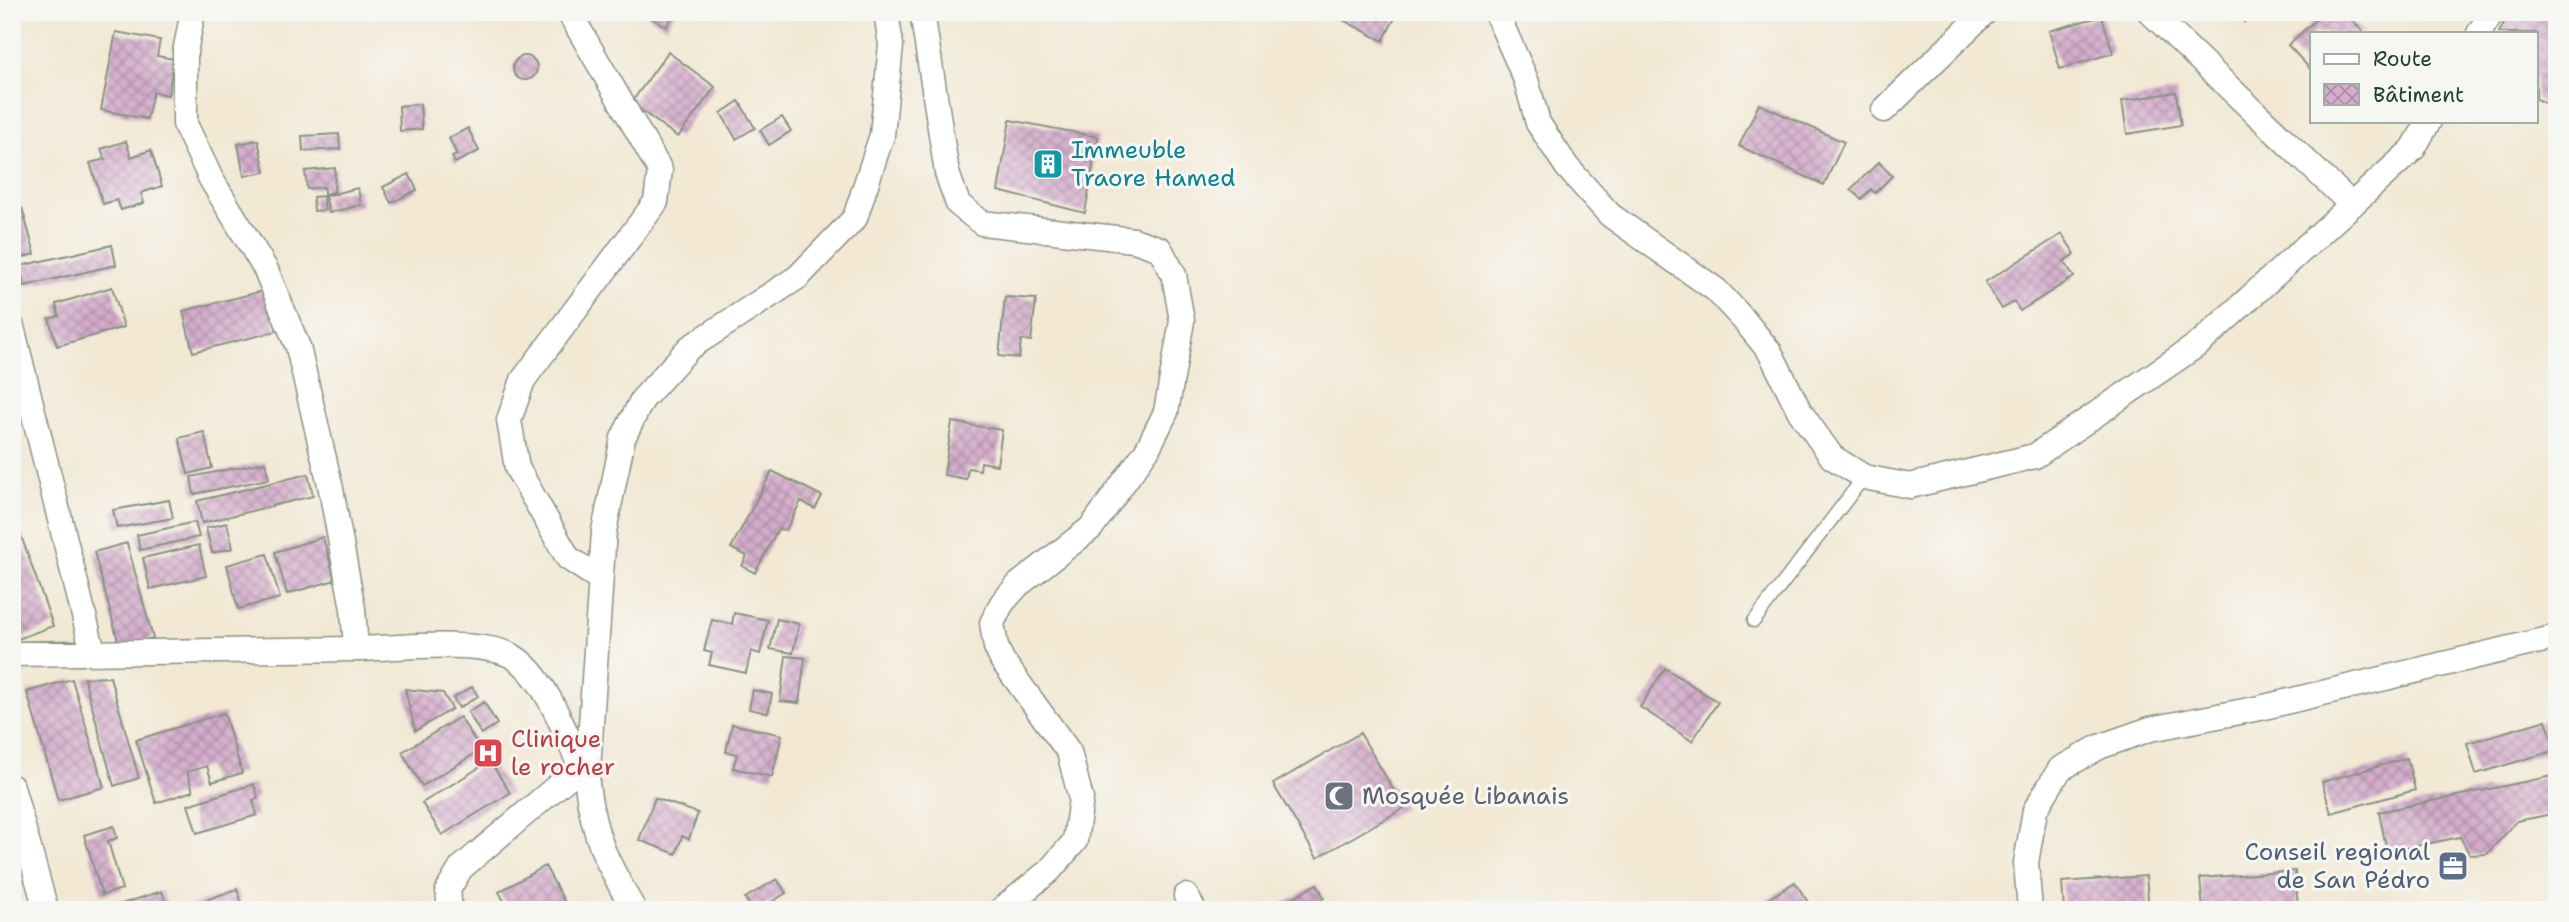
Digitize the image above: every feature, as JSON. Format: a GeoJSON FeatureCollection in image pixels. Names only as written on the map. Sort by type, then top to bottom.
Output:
{"type":"FeatureCollection","features":[{"type":"Feature","properties":{"kind":"street"},"geometry":{"type":"LineString","coordinates":[[192,12],[185,52],[186,124],[211,179],[266,270],[298,347],[333,503],[353,609],[356,649]]}},
{"type":"Feature","properties":{"kind":"street"},"geometry":{"type":"LineString","coordinates":[[569,12],[660,170],[656,202],[523,380],[509,421],[517,468],[568,558],[600,579]]}},
{"type":"Feature","properties":{"kind":"street"},"geometry":{"type":"LineString","coordinates":[[450,910],[448,890],[461,868],[583,775],[604,531],[614,470],[623,438],[642,400],[689,348],[798,277],[855,218],[882,135],[891,45],[886,12]]}},
{"type":"Feature","properties":{"kind":"street"},"geometry":{"type":"LineString","coordinates":[[922,12],[947,173],[958,204],[982,223],[1134,240],[1160,249],[1174,275],[1182,321],[1166,412],[1147,450],[1091,527],[1018,585],[1002,603],[992,623],[996,647],[1002,660],[1069,752],[1080,799],[1075,841],[1049,871],[1001,910]]}},
{"type":"Feature","properties":{"kind":"street"},"geometry":{"type":"LineString","coordinates":[[1496,12],[1526,79],[1538,123],[1567,167],[1610,215],[1716,290],[1770,352],[1800,412],[1832,457],[1864,477],[1910,486],[2035,456],[2200,343],[2413,149],[2428,122]]}},
{"type":"Feature","properties":{"kind":"street"},"geometry":{"type":"LineString","coordinates":[[1884,110],[1985,12]]}},
{"type":"Feature","properties":{"kind":"street"},"geometry":{"type":"LineString","coordinates":[[2150,12],[2352,205]]}},
{"type":"Feature","properties":{"kind":"street"},"geometry":{"type":"LineString","coordinates":[[2480,32],[2491,12]]}},
{"type":"Feature","properties":{"kind":"street"},"geometry":{"type":"LineString","coordinates":[[12,327],[93,653]]}},
{"type":"Feature","properties":{"kind":"street"},"geometry":{"type":"LineString","coordinates":[[2030,910],[2026,863],[2035,810],[2060,769],[2099,747],[2150,729],[2260,708],[2557,636]]}},
{"type":"Feature","properties":{"kind":"street"},"geometry":{"type":"LineString","coordinates":[[12,654],[490,648],[512,655],[529,670],[563,726],[583,775],[604,857],[634,910]]}},
{"type":"Feature","properties":{"kind":"street"},"geometry":{"type":"LineString","coordinates":[[12,787],[46,910]]}},
{"type":"Feature","properties":{"kind":"lane"},"geometry":{"type":"LineString","coordinates":[[1754,621],[1864,477]]}},
{"type":"Feature","properties":{"kind":"building"},"geometry":{"type":"Polygon","coordinates":[[[650,12],[675,12],[666,27],[648,16],[650,12]]]}},
{"type":"Feature","properties":{"kind":"building"},"geometry":{"type":"Polygon","coordinates":[[[1347,12],[1398,12],[1383,41],[1343,20],[1347,12]]]}},
{"type":"Feature","properties":{"kind":"building"},"geometry":{"type":"Polygon","coordinates":[[[2236,12],[2255,12],[2244,22],[2236,12]]]}},
{"type":"Feature","properties":{"kind":"building"},"geometry":{"type":"Polygon","coordinates":[[[2324,12],[2345,12],[2363,32],[2310,32],[2310,69],[2288,45],[2324,12]]]}},
{"type":"Feature","properties":{"kind":"building"},"geometry":{"type":"Polygon","coordinates":[[[2509,12],[2557,12],[2557,98],[2553,107],[2538,100],[2538,32],[2499,32],[2509,12]]]}},
{"type":"Feature","properties":{"kind":"building"},"geometry":{"type":"Polygon","coordinates":[[[2102,16],[2113,53],[2060,69],[2049,31],[2102,16]]]}},
{"type":"Feature","properties":{"kind":"building"},"geometry":{"type":"Polygon","coordinates":[[[116,32],[160,40],[157,56],[174,59],[168,95],[153,92],[147,119],[101,110],[116,32]]]}},
{"type":"Feature","properties":{"kind":"building"},"geometry":{"type":"Polygon","coordinates":[[[668,52],[715,87],[678,137],[631,103],[668,52]]]}},
{"type":"Feature","properties":{"kind":"building"},"geometry":{"type":"Polygon","coordinates":[[[525,56],[533,60],[537,68],[533,76],[525,80],[517,76],[513,68],[517,60],[525,56]]]}},
{"type":"Feature","properties":{"kind":"building"},"geometry":{"type":"Polygon","coordinates":[[[2176,92],[2181,125],[2127,134],[2122,101],[2176,92]]]}},
{"type":"Feature","properties":{"kind":"building"},"geometry":{"type":"Polygon","coordinates":[[[739,101],[755,128],[736,139],[721,113],[739,101]]]}},
{"type":"Feature","properties":{"kind":"building"},"geometry":{"type":"Polygon","coordinates":[[[420,104],[422,129],[400,131],[399,106],[420,104]]]}},
{"type":"Feature","properties":{"kind":"building"},"geometry":{"type":"Polygon","coordinates":[[[1759,104],[1844,142],[1824,185],[1739,146],[1759,104]]]}},
{"type":"Feature","properties":{"kind":"building"},"geometry":{"type":"Polygon","coordinates":[[[782,117],[791,131],[769,145],[760,130],[782,117]]]}},
{"type":"Feature","properties":{"kind":"building","name":"Immeuble Traore Hamed"},"geometry":{"type":"Polygon","coordinates":[[[1010,120],[1098,137],[1085,213],[998,191],[1010,120]]]}},
{"type":"Feature","properties":{"kind":"building"},"geometry":{"type":"Polygon","coordinates":[[[468,128],[479,151],[455,163],[452,157],[457,155],[449,138],[468,128]]]}},
{"type":"Feature","properties":{"kind":"building"},"geometry":{"type":"Polygon","coordinates":[[[339,134],[340,149],[303,151],[302,136],[339,134]]]}},
{"type":"Feature","properties":{"kind":"building"},"geometry":{"type":"Polygon","coordinates":[[[258,140],[265,172],[244,176],[238,144],[258,140]]]}},
{"type":"Feature","properties":{"kind":"building"},"geometry":{"type":"Polygon","coordinates":[[[126,141],[131,157],[151,150],[162,186],[141,193],[144,203],[121,210],[117,200],[103,204],[90,163],[105,159],[101,149],[126,141]]]}},
{"type":"Feature","properties":{"kind":"building"},"geometry":{"type":"Polygon","coordinates":[[[1879,162],[1892,176],[1875,193],[1871,189],[1861,199],[1851,189],[1879,162]]]}},
{"type":"Feature","properties":{"kind":"building"},"geometry":{"type":"Polygon","coordinates":[[[335,168],[334,192],[324,194],[324,187],[307,189],[305,171],[335,168]]]}},
{"type":"Feature","properties":{"kind":"building"},"geometry":{"type":"Polygon","coordinates":[[[409,174],[417,190],[391,203],[383,187],[409,174]]]}},
{"type":"Feature","properties":{"kind":"building"},"geometry":{"type":"Polygon","coordinates":[[[12,183],[19,203],[12,205],[12,183]]]}},
{"type":"Feature","properties":{"kind":"building"},"geometry":{"type":"Polygon","coordinates":[[[358,188],[361,205],[329,213],[325,196],[358,188]]]}},
{"type":"Feature","properties":{"kind":"building"},"geometry":{"type":"Polygon","coordinates":[[[323,196],[325,210],[314,211],[313,197],[323,196]]]}},
{"type":"Feature","properties":{"kind":"building"},"geometry":{"type":"Polygon","coordinates":[[[22,208],[35,254],[12,260],[12,211],[22,208]]]}},
{"type":"Feature","properties":{"kind":"building"},"geometry":{"type":"Polygon","coordinates":[[[2062,234],[2075,254],[2064,261],[2074,277],[2020,311],[2014,302],[2002,309],[1985,282],[2062,234]]]}},
{"type":"Feature","properties":{"kind":"building"},"geometry":{"type":"Polygon","coordinates":[[[112,245],[116,265],[24,286],[20,266],[112,245]]]}},
{"type":"Feature","properties":{"kind":"building"},"geometry":{"type":"Polygon","coordinates":[[[112,287],[124,327],[57,346],[49,319],[59,316],[56,304],[112,287]]]}},
{"type":"Feature","properties":{"kind":"building"},"geometry":{"type":"Polygon","coordinates":[[[267,290],[277,331],[193,352],[183,311],[267,290]]]}},
{"type":"Feature","properties":{"kind":"building"},"geometry":{"type":"Polygon","coordinates":[[[1005,297],[1036,299],[1031,341],[1021,340],[1019,358],[999,356],[1005,297]]]}},
{"type":"Feature","properties":{"kind":"building"},"geometry":{"type":"Polygon","coordinates":[[[952,422],[1002,430],[997,465],[981,462],[980,470],[968,468],[966,479],[944,475],[952,422]]]}},
{"type":"Feature","properties":{"kind":"building"},"geometry":{"type":"Polygon","coordinates":[[[204,432],[212,468],[188,474],[179,438],[204,432]]]}},
{"type":"Feature","properties":{"kind":"building"},"geometry":{"type":"Polygon","coordinates":[[[265,462],[269,479],[194,494],[191,477],[265,462]]]}},
{"type":"Feature","properties":{"kind":"building"},"geometry":{"type":"Polygon","coordinates":[[[772,471],[822,496],[815,509],[801,501],[786,530],[778,529],[755,573],[742,566],[747,556],[731,548],[772,471]]]}},
{"type":"Feature","properties":{"kind":"building"},"geometry":{"type":"Polygon","coordinates":[[[308,474],[313,496],[202,523],[197,501],[308,474]]]}},
{"type":"Feature","properties":{"kind":"building"},"geometry":{"type":"Polygon","coordinates":[[[169,500],[173,518],[117,528],[113,510],[169,500]]]}},
{"type":"Feature","properties":{"kind":"building"},"geometry":{"type":"Polygon","coordinates":[[[195,522],[199,537],[140,550],[137,535],[195,522]]]}},
{"type":"Feature","properties":{"kind":"building"},"geometry":{"type":"Polygon","coordinates":[[[227,523],[233,548],[212,553],[206,528],[227,523]]]}},
{"type":"Feature","properties":{"kind":"building"},"geometry":{"type":"Polygon","coordinates":[[[19,530],[53,626],[15,640],[12,632],[12,533],[19,530]]]}},
{"type":"Feature","properties":{"kind":"building"},"geometry":{"type":"Polygon","coordinates":[[[323,537],[335,580],[287,594],[275,552],[323,537]]]}},
{"type":"Feature","properties":{"kind":"building"},"geometry":{"type":"Polygon","coordinates":[[[127,543],[153,638],[120,648],[94,552],[127,543]]]}},
{"type":"Feature","properties":{"kind":"building"},"geometry":{"type":"Polygon","coordinates":[[[199,545],[206,576],[150,589],[143,558],[199,545]]]}},
{"type":"Feature","properties":{"kind":"building"},"geometry":{"type":"Polygon","coordinates":[[[267,554],[280,598],[238,609],[227,565],[267,554]]]}},
{"type":"Feature","properties":{"kind":"building"},"geometry":{"type":"Polygon","coordinates":[[[734,613],[768,620],[760,654],[751,651],[746,673],[709,665],[712,653],[704,651],[712,620],[732,624],[734,613]]]}},
{"type":"Feature","properties":{"kind":"building"},"geometry":{"type":"Polygon","coordinates":[[[777,619],[799,624],[793,653],[770,649],[777,619]]]}},
{"type":"Feature","properties":{"kind":"building"},"geometry":{"type":"Polygon","coordinates":[[[786,656],[805,658],[799,703],[780,701],[786,656]]]}},
{"type":"Feature","properties":{"kind":"building"},"geometry":{"type":"Polygon","coordinates":[[[1665,668],[1718,702],[1692,741],[1640,707],[1665,668]]]}},
{"type":"Feature","properties":{"kind":"building"},"geometry":{"type":"Polygon","coordinates":[[[110,677],[139,778],[114,786],[84,678],[110,677]]]}},
{"type":"Feature","properties":{"kind":"building"},"geometry":{"type":"Polygon","coordinates":[[[72,679],[104,787],[58,800],[27,692],[72,679]]]}},
{"type":"Feature","properties":{"kind":"building"},"geometry":{"type":"Polygon","coordinates":[[[472,687],[478,696],[459,708],[453,698],[472,687]]]}},
{"type":"Feature","properties":{"kind":"building"},"geometry":{"type":"Polygon","coordinates":[[[405,689],[443,693],[452,709],[415,731],[405,689]]]}},
{"type":"Feature","properties":{"kind":"building"},"geometry":{"type":"Polygon","coordinates":[[[753,690],[772,694],[768,713],[749,709],[753,690]]]}},
{"type":"Feature","properties":{"kind":"building"},"geometry":{"type":"Polygon","coordinates":[[[484,702],[497,724],[481,734],[468,712],[484,702]]]}},
{"type":"Feature","properties":{"kind":"building"},"geometry":{"type":"Polygon","coordinates":[[[224,713],[242,773],[212,782],[207,766],[187,772],[193,791],[156,803],[136,740],[224,713]]]}},
{"type":"Feature","properties":{"kind":"building"},"geometry":{"type":"Polygon","coordinates":[[[460,717],[481,750],[422,786],[402,752],[460,717]]]}},
{"type":"Feature","properties":{"kind":"building"},"geometry":{"type":"Polygon","coordinates":[[[2546,720],[2556,750],[2476,774],[2467,743],[2546,720]]]}},
{"type":"Feature","properties":{"kind":"building"},"geometry":{"type":"Polygon","coordinates":[[[732,724],[782,735],[772,777],[733,768],[737,754],[726,752],[732,724]]]}},
{"type":"Feature","properties":{"kind":"building"},"geometry":{"type":"Polygon","coordinates":[[[1360,733],[1404,808],[1317,858],[1273,784],[1360,733]]]}},
{"type":"Feature","properties":{"kind":"building"},"geometry":{"type":"Polygon","coordinates":[[[2407,758],[2415,790],[2331,813],[2322,782],[2407,758]]]}},
{"type":"Feature","properties":{"kind":"building"},"geometry":{"type":"Polygon","coordinates":[[[490,761],[510,793],[442,835],[422,803],[490,761]]]}},
{"type":"Feature","properties":{"kind":"building"},"geometry":{"type":"Polygon","coordinates":[[[2557,775],[2557,813],[2517,821],[2487,854],[2470,855],[2460,837],[2387,852],[2379,812],[2557,775]]]}},
{"type":"Feature","properties":{"kind":"building"},"geometry":{"type":"Polygon","coordinates":[[[254,784],[258,798],[253,800],[257,815],[197,833],[188,805],[254,784]]]}},
{"type":"Feature","properties":{"kind":"building"},"geometry":{"type":"Polygon","coordinates":[[[655,798],[698,813],[689,839],[682,836],[676,854],[639,840],[655,798]]]}},
{"type":"Feature","properties":{"kind":"building"},"geometry":{"type":"Polygon","coordinates":[[[114,826],[117,838],[108,841],[122,889],[102,895],[84,835],[114,826]]]}},
{"type":"Feature","properties":{"kind":"building"},"geometry":{"type":"Polygon","coordinates":[[[545,866],[569,910],[509,910],[499,892],[545,866]]]}},
{"type":"Feature","properties":{"kind":"building"},"geometry":{"type":"Polygon","coordinates":[[[2295,871],[2298,907],[2203,910],[2200,878],[2295,871]]]}},
{"type":"Feature","properties":{"kind":"building"},"geometry":{"type":"Polygon","coordinates":[[[2146,876],[2149,910],[2064,910],[2062,882],[2146,876]]]}},
{"type":"Feature","properties":{"kind":"building"},"geometry":{"type":"Polygon","coordinates":[[[777,879],[786,893],[759,910],[752,910],[745,898],[777,879]]]}},
{"type":"Feature","properties":{"kind":"building"},"geometry":{"type":"Polygon","coordinates":[[[1795,882],[1813,910],[1751,910],[1795,882]]]}},
{"type":"Feature","properties":{"kind":"building"},"geometry":{"type":"Polygon","coordinates":[[[1317,884],[1324,898],[1316,903],[1320,910],[1271,910],[1317,884]]]}},
{"type":"Feature","properties":{"kind":"building"},"geometry":{"type":"Polygon","coordinates":[[[237,889],[244,910],[180,910],[180,909],[237,889]]]}},
{"type":"Feature","properties":{"kind":"building"},"geometry":{"type":"Polygon","coordinates":[[[162,891],[168,910],[106,910],[106,909],[162,891]]]}},
{"type":"Feature","properties":{"kind":"place","name":"Immeuble Traore Hamed"},"geometry":{"type":"Point","coordinates":[1048,164]}},
{"type":"Feature","properties":{"kind":"place","name":"Clinique le rocher"},"geometry":{"type":"Point","coordinates":[488,753]}},
{"type":"Feature","properties":{"kind":"place","name":"Mosquée Libanais"},"geometry":{"type":"Point","coordinates":[1339,796]}},
{"type":"Feature","properties":{"kind":"place","name":"Conseil regional de San Pédro"},"geometry":{"type":"Point","coordinates":[2453,866]}}]}
